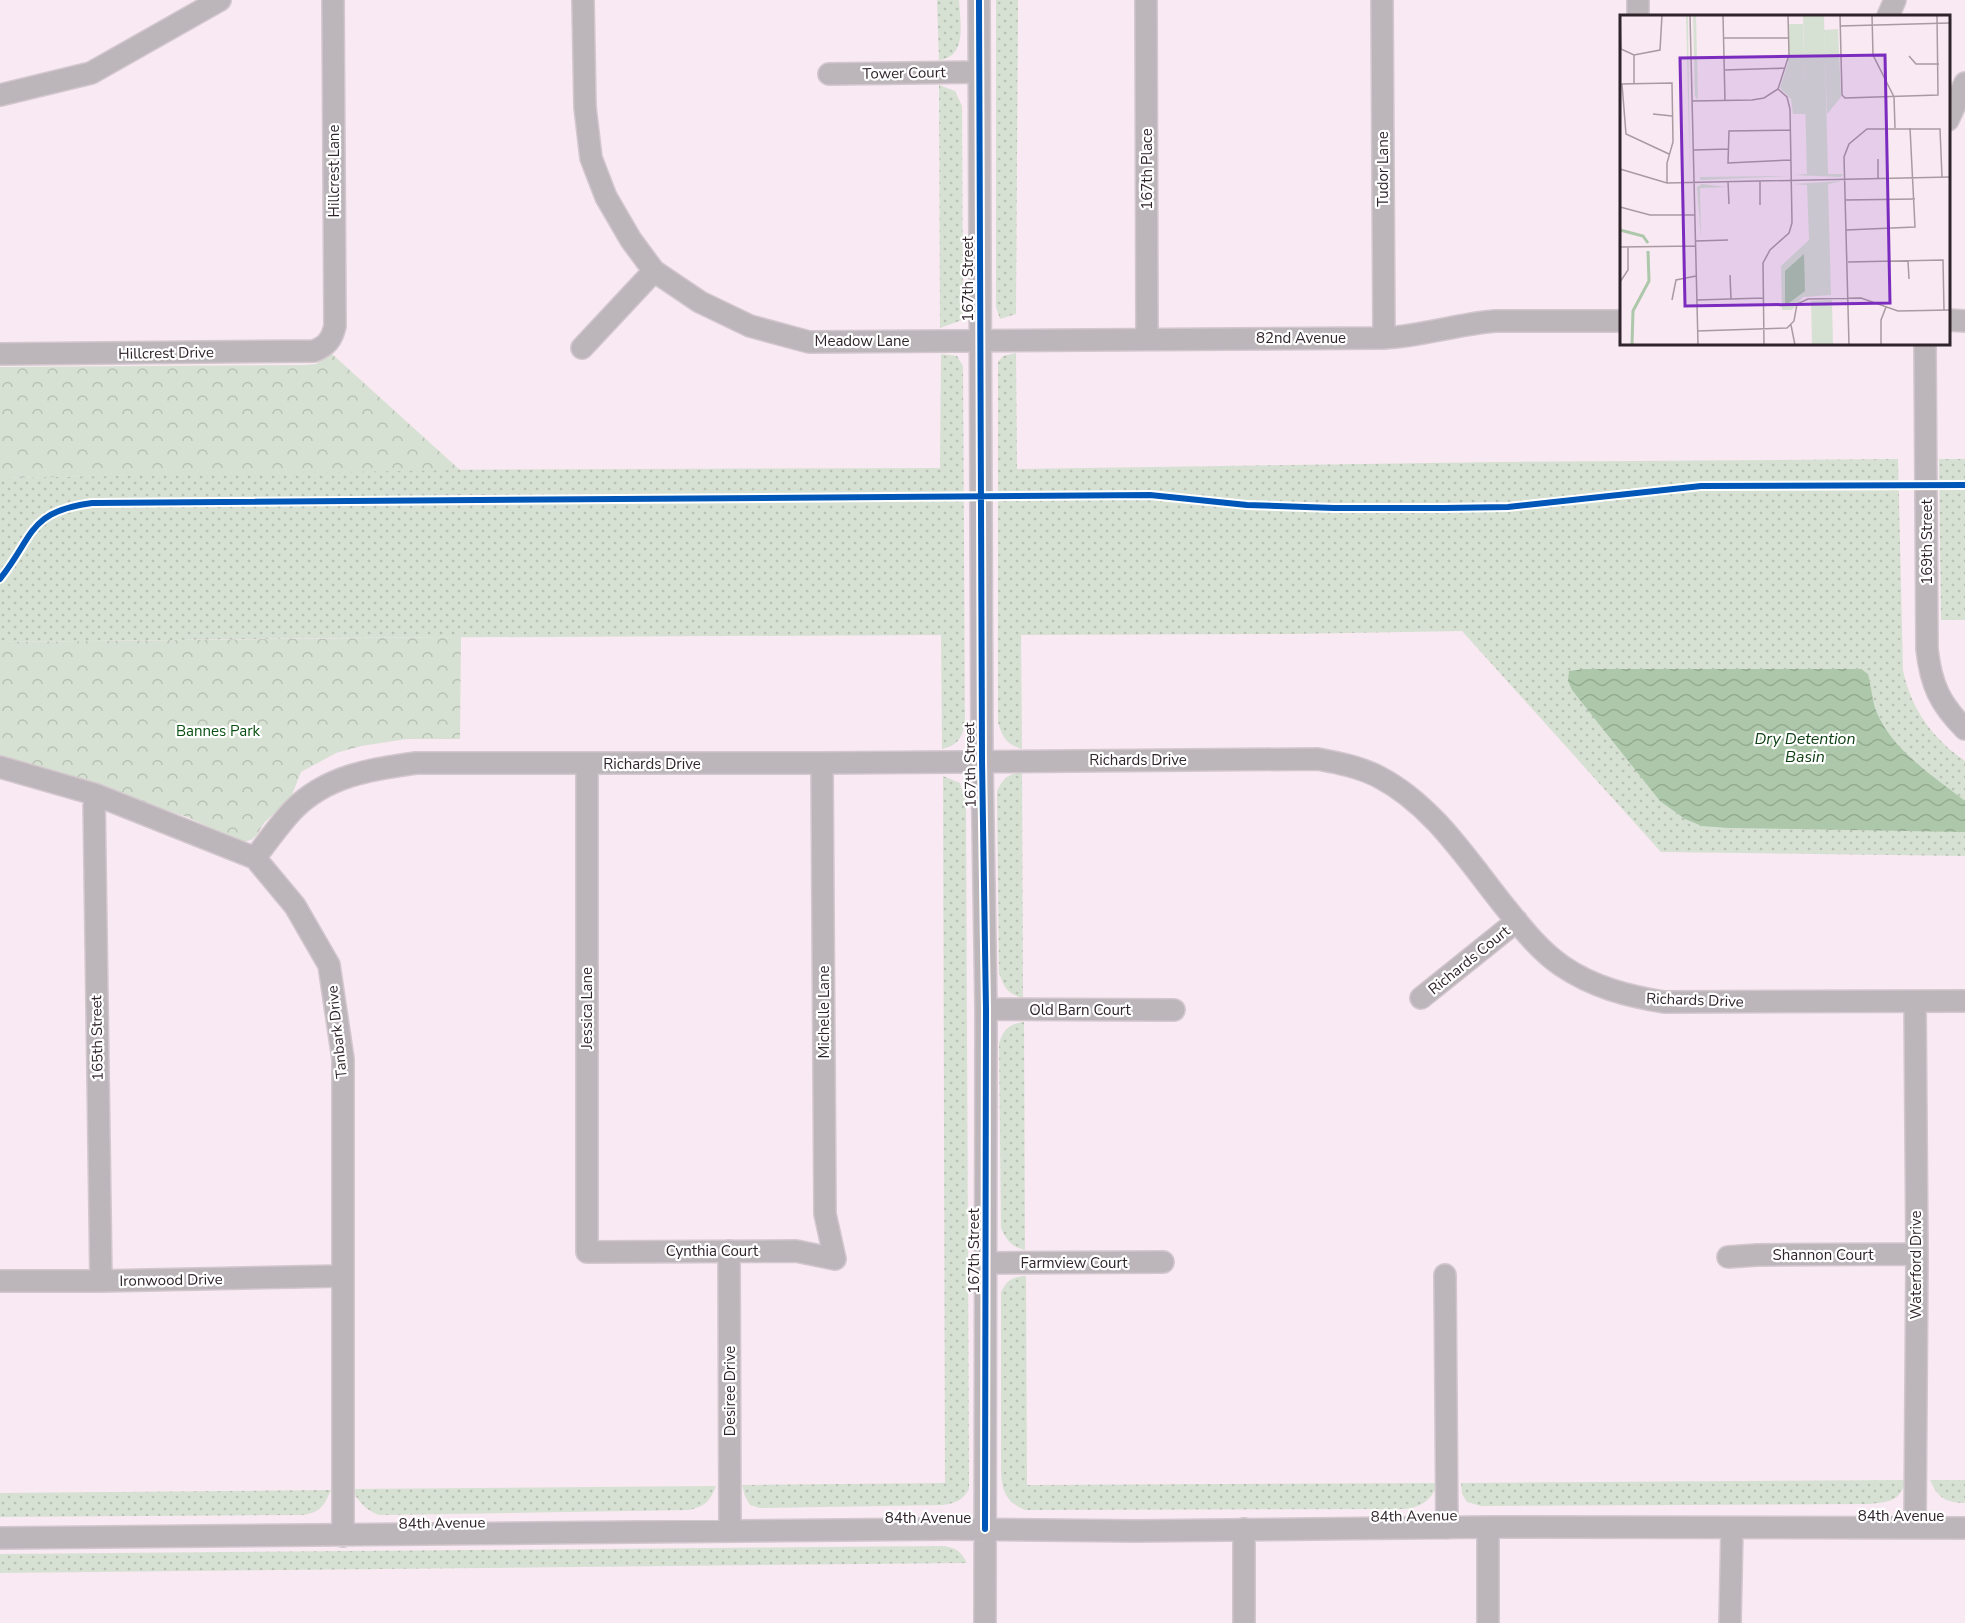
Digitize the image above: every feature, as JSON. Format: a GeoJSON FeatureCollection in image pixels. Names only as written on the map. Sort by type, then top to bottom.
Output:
{"type":"FeatureCollection","features":[{"type":"Feature","properties":{"kind":"street"},"geometry":{"type":"LineString","coordinates":[[0,95],[91,73],[220,0]]}},
{"type":"Feature","properties":{"kind":"street","name":"Hillcrest Lane"},"geometry":{"type":"LineString","coordinates":[[329,342],[334,326],[333,0]]}},
{"type":"Feature","properties":{"kind":"street","name":"Meadow Lane"},"geometry":{"type":"LineString","coordinates":[[583,0],[585,107],[591,158],[606,197],[654,271],[700,302],[750,326],[809,342],[980,341]]}},
{"type":"Feature","properties":{"kind":"street","name":"167th Street"},"geometry":{"type":"LineString","coordinates":[[979,0],[982,761],[986,1010],[985,1623]]}},
{"type":"Feature","properties":{"kind":"street","name":"167th Place"},"geometry":{"type":"LineString","coordinates":[[1146,0],[1147,339]]}},
{"type":"Feature","properties":{"kind":"street","name":"Tudor Lane"},"geometry":{"type":"LineString","coordinates":[[1382,0],[1384,338]]}},
{"type":"Feature","properties":{"kind":"street"},"geometry":{"type":"LineString","coordinates":[[1888,15],[1895,0]]}},
{"type":"Feature","properties":{"kind":"street","name":"Tower Court"},"geometry":{"type":"LineString","coordinates":[[829,74],[980,72]]}},
{"type":"Feature","properties":{"kind":"street"},"geometry":{"type":"LineString","coordinates":[[1950,116],[1965,83]]}},
{"type":"Feature","properties":{"kind":"street"},"geometry":{"type":"LineString","coordinates":[[582,348],[654,271]]}},
{"type":"Feature","properties":{"kind":"street"},"geometry":{"type":"LineString","coordinates":[[1950,320],[1965,321]]}},
{"type":"Feature","properties":{"kind":"street","name":"82nd Avenue"},"geometry":{"type":"LineString","coordinates":[[980,341],[1384,338],[1495,321],[1620,321]]}},
{"type":"Feature","properties":{"kind":"street","name":"Hillcrest Drive"},"geometry":{"type":"LineString","coordinates":[[0,354],[314,351],[329,342]]}},
{"type":"Feature","properties":{"kind":"street","name":"169th Street"},"geometry":{"type":"LineString","coordinates":[[1925,345],[1929,670],[1940,700],[1965,729]]}},
{"type":"Feature","properties":{"kind":"street","name":"Richards Drive"},"geometry":{"type":"LineString","coordinates":[[255,858],[294,809],[325,786],[351,774],[416,763],[822,763],[1318,759],[1359,769],[1380,777],[1420,806],[1440,826],[1536,943],[1561,965],[1607,989],[1664,1002],[1965,1001]]}},
{"type":"Feature","properties":{"kind":"street","name":"Michelle Lane"},"geometry":{"type":"LineString","coordinates":[[822,763],[825,1214],[835,1259]]}},
{"type":"Feature","properties":{"kind":"street","name":"Jessica Lane"},"geometry":{"type":"LineString","coordinates":[[587,764],[587,1252]]}},
{"type":"Feature","properties":{"kind":"street","name":"Tanbark Drive"},"geometry":{"type":"LineString","coordinates":[[0,767],[94,794],[255,858],[295,906],[329,965],[343,1059],[343,1536]]}},
{"type":"Feature","properties":{"kind":"street","name":"165th Street"},"geometry":{"type":"LineString","coordinates":[[94,794],[101,1281]]}},
{"type":"Feature","properties":{"kind":"street","name":"Richards Court"},"geometry":{"type":"LineString","coordinates":[[1421,998],[1516,921]]}},
{"type":"Feature","properties":{"kind":"street","name":"Waterford Drive"},"geometry":{"type":"LineString","coordinates":[[1915,1002],[1917,1254],[1915,1528]]}},
{"type":"Feature","properties":{"kind":"street","name":"Old Barn Court"},"geometry":{"type":"LineString","coordinates":[[986,1010],[1174,1010]]}},
{"type":"Feature","properties":{"kind":"street","name":"Desiree Drive"},"geometry":{"type":"LineString","coordinates":[[729,1251],[730,1531]]}},
{"type":"Feature","properties":{"kind":"street","name":"Cynthia Court"},"geometry":{"type":"LineString","coordinates":[[587,1252],[796,1251],[835,1259]]}},
{"type":"Feature","properties":{"kind":"street","name":"Shannon Court"},"geometry":{"type":"LineString","coordinates":[[1728,1257],[1917,1254]]}},
{"type":"Feature","properties":{"kind":"street","name":"Farmview Court"},"geometry":{"type":"LineString","coordinates":[[986,1263],[1163,1262]]}},
{"type":"Feature","properties":{"kind":"street"},"geometry":{"type":"LineString","coordinates":[[1445,1275],[1447,1528]]}},
{"type":"Feature","properties":{"kind":"street","name":"Ironwood Drive"},"geometry":{"type":"LineString","coordinates":[[0,1281],[342,1276]]}},
{"type":"Feature","properties":{"kind":"street"},"geometry":{"type":"LineString","coordinates":[[1488,1527],[1488,1623]]}},
{"type":"Feature","properties":{"kind":"street"},"geometry":{"type":"LineString","coordinates":[[1731,1623],[1732,1528]]}},
{"type":"Feature","properties":{"kind":"street","name":"84th Avenue"},"geometry":{"type":"LineString","coordinates":[[0,1539],[985,1529],[1965,1528]]}},
{"type":"Feature","properties":{"kind":"street"},"geometry":{"type":"LineString","coordinates":[[1244,1529],[1244,1623]]}},
{"type":"Feature","properties":{"kind":"green space"},"geometry":{"type":"Polygon","coordinates":[[[937,0],[959,0],[961,27],[958,45],[954,52],[939,60],[937,0]]]}},
{"type":"Feature","properties":{"kind":"green space"},"geometry":{"type":"Polygon","coordinates":[[[996,0],[1018,0],[1016,314],[1000,319],[996,307],[996,0]]]}},
{"type":"Feature","properties":{"kind":"green space"},"geometry":{"type":"Polygon","coordinates":[[[939,85],[955,91],[962,106],[963,311],[962,320],[940,328],[939,85]]]}},
{"type":"Feature","properties":{"kind":"green space"},"geometry":{"type":"Polygon","coordinates":[[[1016,353],[1017,469],[1898,459],[1903,670],[1911,697],[1925,722],[1943,743],[1965,761],[1965,856],[1661,852],[1462,631],[1021,635],[1022,749],[1012,745],[1003,736],[998,722],[998,362],[1003,356],[1016,353]]]}},
{"type":"Feature","properties":{"kind":"green space"},"geometry":{"type":"Polygon","coordinates":[[[332,354],[460,470],[0,478],[0,367],[304,365],[316,364],[332,354]]]}},
{"type":"Feature","properties":{"kind":"green space"},"geometry":{"type":"Polygon","coordinates":[[[941,354],[957,356],[963,366],[965,724],[958,741],[952,746],[942,749],[941,635],[0,642],[0,478],[365,470],[940,468],[941,354]]]}},
{"type":"Feature","properties":{"kind":"green space"},"geometry":{"type":"Polygon","coordinates":[[[1939,459],[1965,459],[1965,620],[1941,620],[1939,459]]]}},
{"type":"Feature","properties":{"kind":"green space","name":"Bannes Park"},"geometry":{"type":"Polygon","coordinates":[[[461,637],[460,739],[407,739],[361,746],[336,753],[301,772],[291,797],[264,823],[251,840],[242,842],[187,817],[51,772],[0,762],[0,642],[461,637]]]}},
{"type":"Feature","properties":{"kind":"green space"},"geometry":{"type":"Polygon","coordinates":[[[1022,772],[1023,998],[1007,990],[999,973],[997,791],[1006,777],[1022,772]]]}},
{"type":"Feature","properties":{"kind":"green space"},"geometry":{"type":"Polygon","coordinates":[[[943,776],[960,783],[966,803],[969,1489],[959,1500],[943,1505],[760,1508],[750,1505],[742,1485],[945,1483],[943,776]]]}},
{"type":"Feature","properties":{"kind":"green space"},"geometry":{"type":"Polygon","coordinates":[[[1024,1022],[1025,1250],[1010,1243],[1001,1228],[999,1043],[1008,1028],[1024,1022]]]}},
{"type":"Feature","properties":{"kind":"green space"},"geometry":{"type":"Polygon","coordinates":[[[1026,1276],[1027,1485],[1438,1483],[1436,1489],[1422,1504],[1405,1509],[1025,1510],[1019,1507],[1006,1495],[1001,1472],[1001,1292],[1011,1280],[1026,1276]]]}},
{"type":"Feature","properties":{"kind":"green space"},"geometry":{"type":"Polygon","coordinates":[[[1906,1480],[1904,1487],[1893,1500],[1868,1504],[1481,1506],[1467,1502],[1462,1494],[1461,1483],[1906,1480]]]}},
{"type":"Feature","properties":{"kind":"green space"},"geometry":{"type":"Polygon","coordinates":[[[1930,1480],[1965,1480],[1965,1503],[1952,1502],[1943,1498],[1930,1480]]]}},
{"type":"Feature","properties":{"kind":"green space"},"geometry":{"type":"Polygon","coordinates":[[[716,1486],[707,1502],[689,1510],[379,1515],[363,1505],[352,1489],[716,1486]]]}},
{"type":"Feature","properties":{"kind":"green space"},"geometry":{"type":"Polygon","coordinates":[[[331,1490],[321,1508],[302,1515],[0,1517],[0,1493],[331,1490]]]}},
{"type":"Feature","properties":{"kind":"green space"},"geometry":{"type":"Polygon","coordinates":[[[943,1546],[958,1551],[967,1563],[0,1573],[0,1554],[943,1546]]]}},
{"type":"Feature","properties":{"kind":"water","name":"Dry Detention Basin"},"geometry":{"type":"Polygon","coordinates":[[[1585,669],[1861,669],[1868,674],[1876,711],[1892,738],[1927,772],[1965,801],[1965,832],[1729,828],[1702,826],[1685,819],[1660,801],[1572,690],[1568,681],[1569,671],[1585,669]]]}},
{"type":"Feature","properties":{"kind":"cycle path"},"geometry":{"type":"LineString","coordinates":[[979,0],[982,761],[986,1009],[985,1529]]}},
{"type":"Feature","properties":{"kind":"cycle path"},"geometry":{"type":"LineString","coordinates":[[0,579],[27,538],[44,519],[55,512],[92,503],[1150,495],[1247,505],[1444,508],[1508,507],[1701,486],[1965,485]]}}]}
